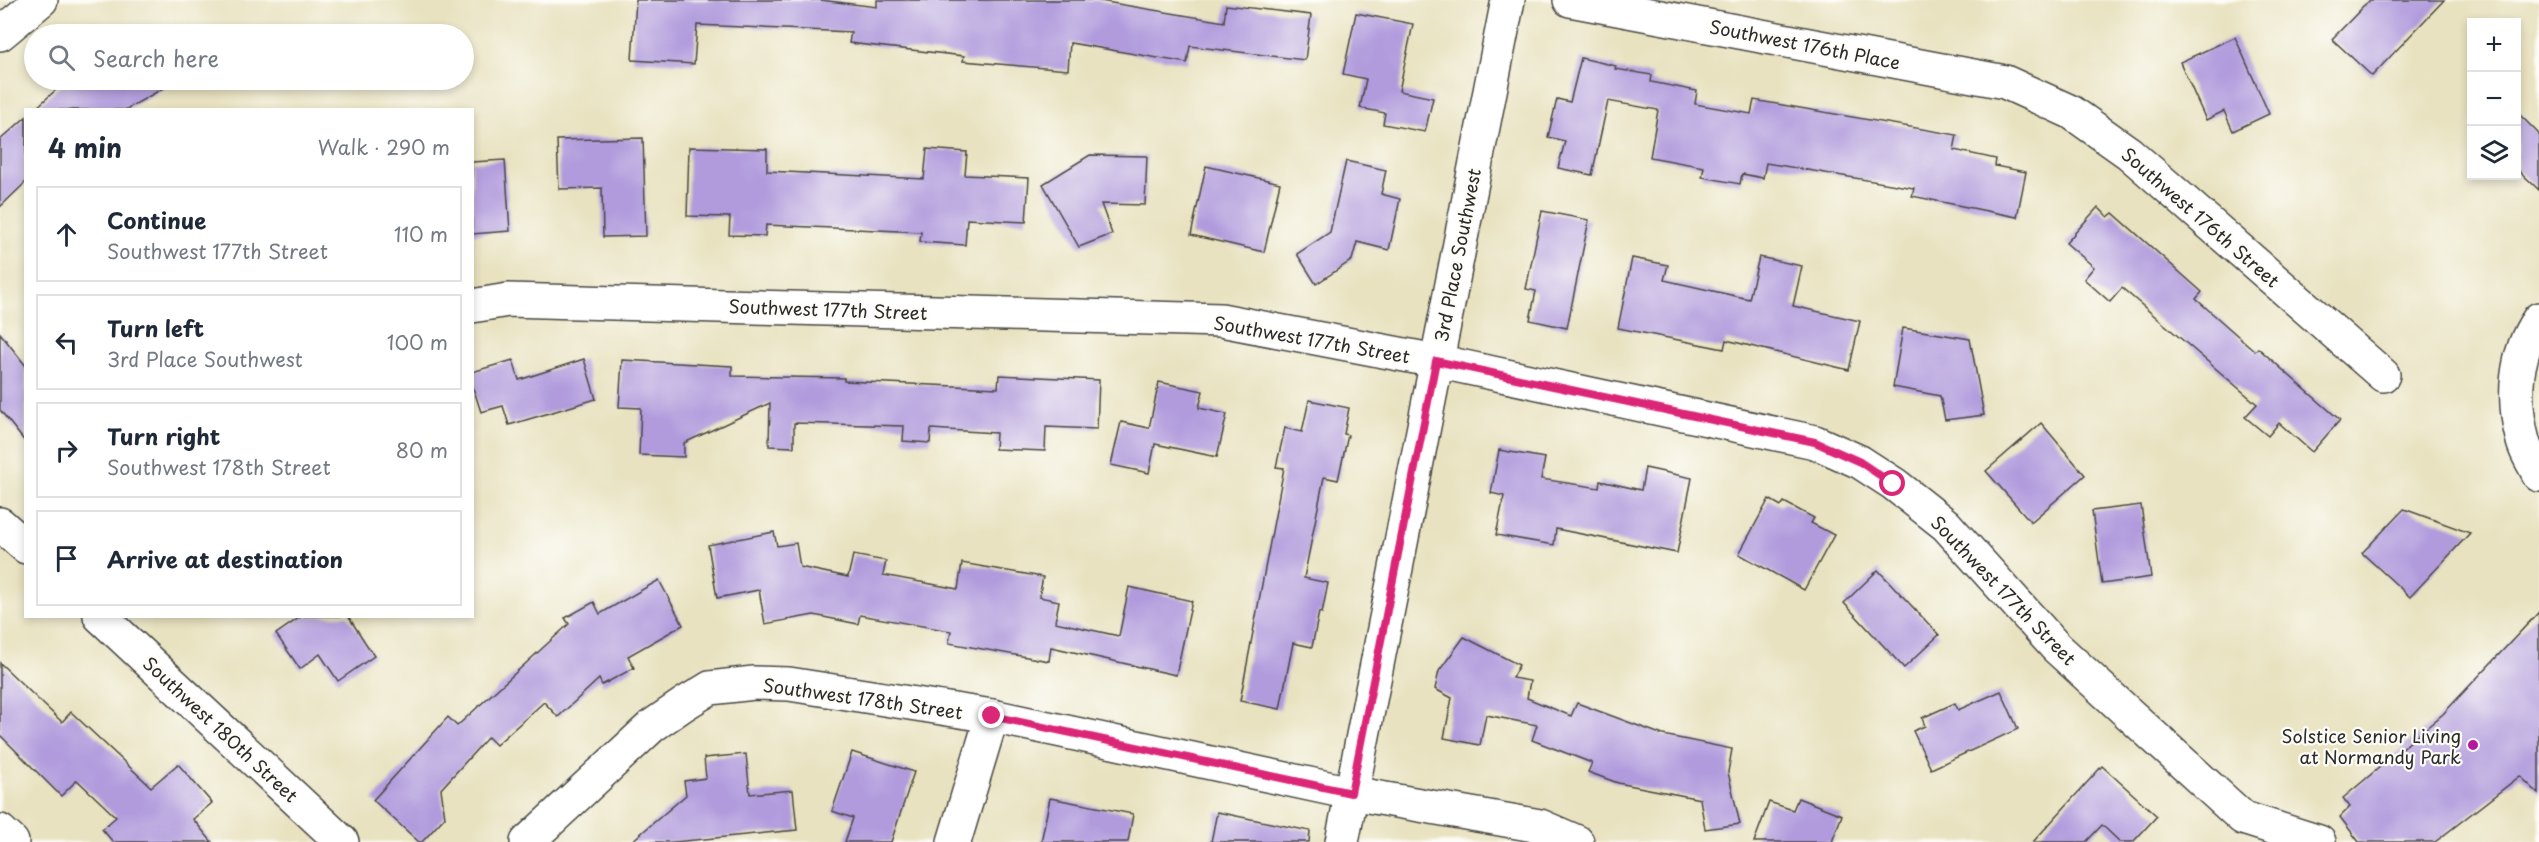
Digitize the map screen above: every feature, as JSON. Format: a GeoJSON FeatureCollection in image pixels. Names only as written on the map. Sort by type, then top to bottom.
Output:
{"type":"FeatureCollection","features":[{"type":"Feature","properties":{"kind":"street","name":"3rd Place Southwest"},"geometry":{"type":"LineString","coordinates":[[1342,842],[1508,0]]}},
{"type":"Feature","properties":{"kind":"street","name":"Southwest 176th Place"},"geometry":{"type":"LineString","coordinates":[[1570,0],[2005,82]]}},
{"type":"Feature","properties":{"kind":"street","name":"Southwest 176th Street"},"geometry":{"type":"LineString","coordinates":[[2005,82],[2071,112],[2128,153],[2383,375]]}},
{"type":"Feature","properties":{"kind":"street","name":"Southwest 177th Street"},"geometry":{"type":"LineString","coordinates":[[474,306],[508,300],[1221,320],[1436,361],[1815,442],[1860,462],[1946,525],[2056,647],[2243,818],[2319,842]]}},
{"type":"Feature","properties":{"kind":"street"},"geometry":{"type":"LineString","coordinates":[[2539,319],[2520,355],[2516,394],[2523,442],[2539,475]]}},
{"type":"Feature","properties":{"kind":"street","name":"Southwest 180th Street"},"geometry":{"type":"LineString","coordinates":[[102,618],[342,842]]}},
{"type":"Feature","properties":{"kind":"street","name":"Southwest 178th Street"},"geometry":{"type":"LineString","coordinates":[[527,842],[652,726],[710,688],[753,683],[789,684],[992,716],[1351,793],[1540,826],[1577,842]]}},
{"type":"Feature","properties":{"kind":"street"},"geometry":{"type":"LineString","coordinates":[[954,842],[992,716]]}},
{"type":"Feature","properties":{"kind":"street"},"geometry":{"type":"LineString","coordinates":[[0,831],[12,842]]}},
{"type":"Feature","properties":{"kind":"building"},"geometry":{"type":"Polygon","coordinates":[[[636,0],[820,0],[877,7],[877,0],[1094,0],[1224,22],[1226,5],[1311,15],[1305,60],[1190,46],[1187,63],[1070,43],[1068,70],[963,61],[964,56],[849,43],[851,32],[697,25],[694,64],[632,60],[636,0]]]}},
{"type":"Feature","properties":{"kind":"building"},"geometry":{"type":"Polygon","coordinates":[[[2370,0],[2444,0],[2372,76],[2332,39],[2370,0]]]}},
{"type":"Feature","properties":{"kind":"building"},"geometry":{"type":"Polygon","coordinates":[[[1356,13],[1413,24],[1399,91],[1433,98],[1425,132],[1383,124],[1385,113],[1360,108],[1366,79],[1343,74],[1356,13]]]}},
{"type":"Feature","properties":{"kind":"building"},"geometry":{"type":"Polygon","coordinates":[[[2235,37],[2269,114],[2233,131],[2224,111],[2206,120],[2180,62],[2235,37]]]}},
{"type":"Feature","properties":{"kind":"building"},"geometry":{"type":"Polygon","coordinates":[[[1581,58],[1616,66],[1615,69],[1652,75],[1651,82],[1697,91],[1695,104],[1751,114],[1754,100],[1957,135],[1954,150],[1996,159],[1995,166],[2026,172],[2017,217],[1912,196],[1914,188],[1766,163],[1763,178],[1742,174],[1740,184],[1702,177],[1704,167],[1650,157],[1658,110],[1608,101],[1592,175],[1558,168],[1565,141],[1548,137],[1557,99],[1570,102],[1581,58]]]}},
{"type":"Feature","properties":{"kind":"building"},"geometry":{"type":"Polygon","coordinates":[[[56,90],[160,90],[129,108],[36,108],[56,90]]]}},
{"type":"Feature","properties":{"kind":"building"},"geometry":{"type":"Polygon","coordinates":[[[2521,116],[2539,134],[2539,190],[2521,173],[2521,116]]]}},
{"type":"Feature","properties":{"kind":"building"},"geometry":{"type":"Polygon","coordinates":[[[24,119],[24,184],[0,207],[0,140],[24,119]]]}},
{"type":"Feature","properties":{"kind":"building"},"geometry":{"type":"Polygon","coordinates":[[[643,138],[646,236],[603,237],[602,188],[559,189],[557,140],[643,138]]]}},
{"type":"Feature","properties":{"kind":"building"},"geometry":{"type":"Polygon","coordinates":[[[689,147],[767,149],[767,171],[924,179],[927,149],[967,152],[965,175],[1029,178],[1026,222],[967,219],[965,245],[920,242],[921,232],[766,225],[765,236],[729,235],[730,217],[687,216],[689,147]]]}},
{"type":"Feature","properties":{"kind":"building"},"geometry":{"type":"Polygon","coordinates":[[[1090,155],[1147,156],[1145,205],[1101,204],[1112,234],[1079,247],[1043,184],[1090,155]]]}},
{"type":"Feature","properties":{"kind":"building"},"geometry":{"type":"Polygon","coordinates":[[[505,160],[510,231],[474,234],[474,162],[505,160]]]}},
{"type":"Feature","properties":{"kind":"building"},"geometry":{"type":"Polygon","coordinates":[[[1346,161],[1386,170],[1381,194],[1400,199],[1389,250],[1357,242],[1352,260],[1316,284],[1297,254],[1330,232],[1346,161]]]}},
{"type":"Feature","properties":{"kind":"building"},"geometry":{"type":"Polygon","coordinates":[[[1206,166],[1280,183],[1264,252],[1191,235],[1206,166]]]}},
{"type":"Feature","properties":{"kind":"building"},"geometry":{"type":"Polygon","coordinates":[[[2098,207],[2108,217],[2113,213],[2202,292],[2196,299],[2255,351],[2258,348],[2340,420],[2312,452],[2279,423],[2268,436],[2245,417],[2257,404],[2122,288],[2110,302],[2084,279],[2094,267],[2066,243],[2098,207]]]}},
{"type":"Feature","properties":{"kind":"building"},"geometry":{"type":"Polygon","coordinates":[[[1542,211],[1589,220],[1567,328],[1530,320],[1536,291],[1526,289],[1542,211]]]}},
{"type":"Feature","properties":{"kind":"building"},"geometry":{"type":"Polygon","coordinates":[[[1759,257],[1802,266],[1793,306],[1860,321],[1849,370],[1726,340],[1724,349],[1618,328],[1632,258],[1668,265],[1664,280],[1749,299],[1759,257]]]}},
{"type":"Feature","properties":{"kind":"building"},"geometry":{"type":"Polygon","coordinates":[[[1903,328],[1970,339],[1984,415],[1945,420],[1940,396],[1893,387],[1903,328]]]}},
{"type":"Feature","properties":{"kind":"building"},"geometry":{"type":"Polygon","coordinates":[[[0,333],[24,363],[24,440],[0,410],[0,333]]]}},
{"type":"Feature","properties":{"kind":"building"},"geometry":{"type":"Polygon","coordinates":[[[584,359],[596,399],[509,425],[503,406],[481,412],[474,390],[474,371],[513,360],[519,380],[584,359]]]}},
{"type":"Feature","properties":{"kind":"building"},"geometry":{"type":"Polygon","coordinates":[[[622,360],[732,366],[732,376],[844,378],[844,381],[998,388],[999,375],[1099,380],[1097,429],[1046,427],[1045,451],[995,449],[996,433],[931,429],[930,443],[903,441],[904,426],[794,423],[794,447],[769,446],[770,403],[684,443],[684,457],[639,455],[641,408],[619,407],[622,360]]]}},
{"type":"Feature","properties":{"kind":"building"},"geometry":{"type":"Polygon","coordinates":[[[1159,382],[1203,391],[1199,408],[1227,414],[1217,457],[1155,444],[1149,473],[1111,465],[1121,422],[1149,428],[1159,382]]]}},
{"type":"Feature","properties":{"kind":"building"},"geometry":{"type":"Polygon","coordinates":[[[1309,400],[1349,408],[1344,434],[1348,435],[1338,480],[1324,477],[1304,578],[1328,583],[1322,613],[1319,612],[1312,647],[1293,643],[1280,709],[1240,701],[1284,468],[1276,467],[1285,428],[1302,432],[1309,400]]]}},
{"type":"Feature","properties":{"kind":"building"},"geometry":{"type":"Polygon","coordinates":[[[2041,423],[2085,475],[2031,522],[1986,471],[2041,423]]]}},
{"type":"Feature","properties":{"kind":"building"},"geometry":{"type":"Polygon","coordinates":[[[1499,450],[1545,458],[1541,479],[1599,488],[1600,481],[1641,490],[1645,468],[1692,478],[1677,553],[1556,529],[1554,545],[1496,535],[1504,496],[1491,493],[1499,450]]]}},
{"type":"Feature","properties":{"kind":"building"},"geometry":{"type":"Polygon","coordinates":[[[1769,499],[1781,506],[1784,502],[1814,518],[1811,523],[1834,535],[1804,590],[1739,554],[1769,499]]]}},
{"type":"Feature","properties":{"kind":"building"},"geometry":{"type":"Polygon","coordinates":[[[2141,505],[2151,577],[2102,584],[2092,511],[2141,505]]]}},
{"type":"Feature","properties":{"kind":"building"},"geometry":{"type":"Polygon","coordinates":[[[2404,509],[2470,533],[2410,597],[2362,553],[2404,509]]]}},
{"type":"Feature","properties":{"kind":"building"},"geometry":{"type":"Polygon","coordinates":[[[774,532],[777,546],[796,543],[800,567],[848,577],[853,555],[886,561],[883,575],[958,589],[962,563],[1043,577],[1039,597],[1059,601],[1055,622],[1119,636],[1129,587],[1192,601],[1176,675],[1051,647],[1049,661],[949,643],[951,631],[860,615],[858,624],[814,615],[765,624],[759,590],[717,598],[708,545],[774,532]]]}},
{"type":"Feature","properties":{"kind":"building"},"geometry":{"type":"Polygon","coordinates":[[[1878,570],[1939,635],[1904,668],[1844,603],[1878,570]]]}},
{"type":"Feature","properties":{"kind":"building"},"geometry":{"type":"Polygon","coordinates":[[[659,580],[683,625],[628,656],[634,668],[602,685],[599,679],[558,717],[544,702],[496,745],[488,737],[441,789],[445,817],[422,842],[419,842],[373,800],[448,717],[457,726],[569,624],[565,618],[594,602],[600,614],[659,580]]]}},
{"type":"Feature","properties":{"kind":"building","name":"Solstice Senior Living at Normandy Park"},"geometry":{"type":"Polygon","coordinates":[[[2539,612],[2539,794],[2520,776],[2435,842],[2359,842],[2340,817],[2350,807],[2343,798],[2443,714],[2539,612]]]}},
{"type":"Feature","properties":{"kind":"building"},"geometry":{"type":"Polygon","coordinates":[[[299,618],[349,618],[374,656],[338,681],[320,654],[300,669],[276,634],[299,618]]]}},
{"type":"Feature","properties":{"kind":"building"},"geometry":{"type":"Polygon","coordinates":[[[1464,637],[1519,665],[1512,678],[1530,681],[1527,698],[1571,716],[1577,703],[1663,735],[1732,749],[1728,772],[1740,824],[1705,829],[1700,799],[1618,783],[1588,772],[1592,763],[1532,740],[1537,725],[1486,715],[1480,745],[1444,738],[1452,698],[1435,689],[1439,671],[1464,637]]]}},
{"type":"Feature","properties":{"kind":"building"},"geometry":{"type":"Polygon","coordinates":[[[0,663],[62,722],[71,712],[151,787],[178,764],[212,803],[193,819],[212,842],[113,842],[102,829],[116,817],[77,780],[61,796],[0,735],[0,663]]]}},
{"type":"Feature","properties":{"kind":"building"},"geometry":{"type":"Polygon","coordinates":[[[2001,691],[2018,729],[1931,769],[1913,731],[1925,726],[1922,718],[1955,703],[1958,710],[2001,691]]]}},
{"type":"Feature","properties":{"kind":"building"},"geometry":{"type":"Polygon","coordinates":[[[852,752],[914,772],[891,842],[845,842],[853,818],[832,811],[852,752]]]}},
{"type":"Feature","properties":{"kind":"building"},"geometry":{"type":"Polygon","coordinates":[[[746,754],[750,794],[793,790],[797,830],[674,842],[631,842],[686,795],[684,781],[706,778],[704,758],[746,754]]]}},
{"type":"Feature","properties":{"kind":"building"},"geometry":{"type":"Polygon","coordinates":[[[2102,766],[2157,816],[2133,842],[2120,842],[2102,825],[2086,842],[2033,842],[2102,766]]]}},
{"type":"Feature","properties":{"kind":"building"},"geometry":{"type":"Polygon","coordinates":[[[1050,798],[1133,814],[1128,842],[1041,842],[1050,798]]]}},
{"type":"Feature","properties":{"kind":"building"},"geometry":{"type":"Polygon","coordinates":[[[1798,798],[1842,815],[1832,842],[1754,842],[1769,802],[1793,810],[1798,798]]]}},
{"type":"Feature","properties":{"kind":"building"},"geometry":{"type":"Polygon","coordinates":[[[1217,812],[1310,831],[1309,842],[1211,842],[1217,812]]]}},
{"type":"Feature","properties":{"kind":"place","name":"Solstice Senior Living at Normandy Park"},"geometry":{"type":"Point","coordinates":[2473,745]}},
{"type":"Feature","properties":{"kind":"route"},"geometry":{"type":"LineString","coordinates":[[992,716],[1351,793],[1436,361],[1815,442],[1860,462],[1893,484]]}}]}
